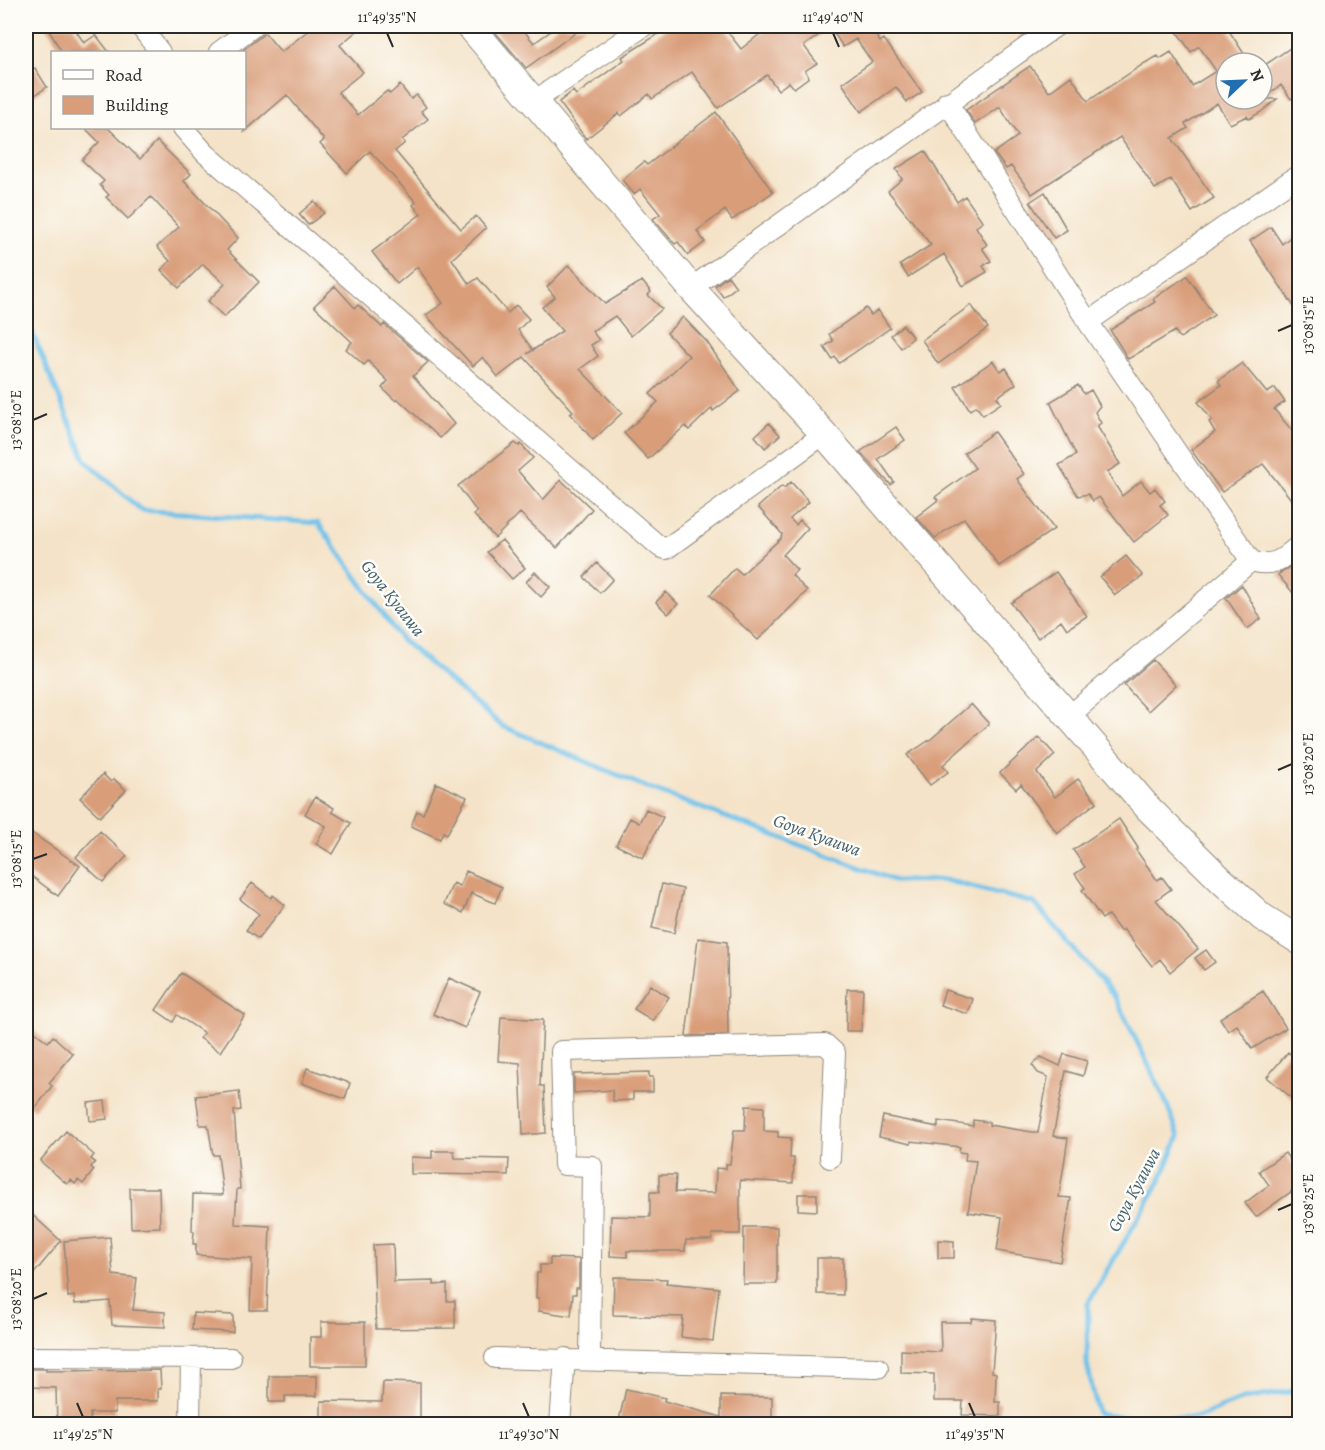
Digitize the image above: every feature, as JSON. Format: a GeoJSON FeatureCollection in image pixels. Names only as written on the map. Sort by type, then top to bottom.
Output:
{"type":"FeatureCollection","features":[{"type":"Feature","properties":{"kind":"street"},"geometry":{"type":"LineString","coordinates":[[140,26],[159,51]]}},
{"type":"Feature","properties":{"kind":"street"},"geometry":{"type":"LineString","coordinates":[[220,51],[254,26]]}},
{"type":"Feature","properties":{"kind":"street"},"geometry":{"type":"LineString","coordinates":[[470,26],[691,288],[824,434],[1149,808],[1221,880],[1262,917],[1299,941]]}},
{"type":"Feature","properties":{"kind":"street"},"geometry":{"type":"LineString","coordinates":[[533,102],[644,26]]}},
{"type":"Feature","properties":{"kind":"street"},"geometry":{"type":"LineString","coordinates":[[691,288],[1056,26]]}},
{"type":"Feature","properties":{"kind":"street"},"geometry":{"type":"LineString","coordinates":[[948,102],[1088,322],[1251,561],[1264,565],[1278,563],[1299,544]]}},
{"type":"Feature","properties":{"kind":"street"},"geometry":{"type":"LineString","coordinates":[[184,129],[214,161],[660,547],[666,549],[676,543],[824,434]]}},
{"type":"Feature","properties":{"kind":"street"},"geometry":{"type":"LineString","coordinates":[[1088,322],[1299,174]]}},
{"type":"Feature","properties":{"kind":"street"},"geometry":{"type":"LineString","coordinates":[[1068,717],[1251,561]]}},
{"type":"Feature","properties":{"kind":"street"},"geometry":{"type":"LineString","coordinates":[[590,1359],[592,1166],[564,1165],[561,1051],[825,1044],[835,1053],[830,1158]]}},
{"type":"Feature","properties":{"kind":"street"},"geometry":{"type":"LineString","coordinates":[[26,1357],[231,1358]]}},
{"type":"Feature","properties":{"kind":"street"},"geometry":{"type":"LineString","coordinates":[[190,1425],[191,1358]]}},
{"type":"Feature","properties":{"kind":"street"},"geometry":{"type":"LineString","coordinates":[[495,1358],[565,1358],[878,1368]]}},
{"type":"Feature","properties":{"kind":"street"},"geometry":{"type":"LineString","coordinates":[[560,1425],[565,1358]]}},
{"type":"Feature","properties":{"kind":"building"},"geometry":{"type":"Polygon","coordinates":[[[46,26],[73,26],[84,43],[96,35],[108,51],[61,51],[46,26]]]}},
{"type":"Feature","properties":{"kind":"building"},"geometry":{"type":"Polygon","coordinates":[[[314,26],[363,26],[340,45],[363,72],[338,92],[358,115],[387,91],[390,94],[400,85],[411,99],[417,95],[426,107],[421,111],[428,119],[402,140],[405,143],[395,151],[461,229],[476,216],[486,228],[452,259],[469,284],[478,278],[508,313],[516,305],[529,319],[518,330],[533,350],[527,354],[562,331],[542,307],[555,297],[547,287],[569,265],[605,304],[642,281],[651,292],[648,295],[662,309],[631,336],[615,316],[592,331],[599,340],[591,345],[598,356],[580,369],[622,413],[593,440],[570,413],[573,411],[524,357],[498,377],[483,357],[473,366],[426,315],[443,303],[417,267],[397,284],[372,252],[421,214],[413,205],[416,202],[370,151],[347,173],[320,144],[324,140],[287,95],[244,132],[246,129],[246,51],[244,49],[265,33],[281,52],[314,26]]]}},
{"type":"Feature","properties":{"kind":"building"},"geometry":{"type":"Polygon","coordinates":[[[490,26],[520,26],[534,43],[558,26],[585,26],[526,68],[490,26]]]}},
{"type":"Feature","properties":{"kind":"building"},"geometry":{"type":"Polygon","coordinates":[[[671,26],[723,26],[741,49],[770,26],[875,26],[871,28],[880,42],[884,39],[922,92],[907,102],[896,87],[861,112],[842,83],[872,62],[856,39],[843,47],[830,27],[804,46],[817,63],[805,71],[809,77],[794,88],[789,82],[778,90],[767,75],[718,108],[692,72],[652,99],[649,94],[621,116],[619,113],[586,139],[559,102],[573,91],[576,95],[624,60],[622,57],[671,26]]]}},
{"type":"Feature","properties":{"kind":"building"},"geometry":{"type":"Polygon","coordinates":[[[1173,26],[1226,26],[1242,51],[1214,51],[1214,68],[1199,46],[1191,52],[1173,26]]]}},
{"type":"Feature","properties":{"kind":"building"},"geometry":{"type":"Polygon","coordinates":[[[1299,42],[1299,93],[1291,99],[1281,85],[1274,90],[1274,59],[1299,42]]]}},
{"type":"Feature","properties":{"kind":"building"},"geometry":{"type":"Polygon","coordinates":[[[1171,52],[1192,86],[1214,72],[1214,105],[1185,124],[1188,128],[1172,138],[1214,198],[1192,212],[1171,179],[1155,189],[1120,137],[1032,194],[1011,166],[1006,169],[994,153],[1018,136],[1000,107],[975,124],[966,110],[1030,66],[1049,92],[1071,76],[1088,101],[1145,63],[1158,56],[1160,59],[1171,52]]]}},
{"type":"Feature","properties":{"kind":"building"},"geometry":{"type":"Polygon","coordinates":[[[35,68],[47,87],[26,101],[26,74],[35,68]]]}},
{"type":"Feature","properties":{"kind":"building"},"geometry":{"type":"Polygon","coordinates":[[[1222,111],[1262,111],[1249,119],[1247,116],[1230,124],[1222,111]]]}},
{"type":"Feature","properties":{"kind":"building"},"geometry":{"type":"Polygon","coordinates":[[[716,112],[773,192],[732,220],[725,210],[697,231],[705,242],[688,255],[678,242],[675,244],[653,219],[660,214],[640,189],[634,194],[622,180],[644,162],[647,165],[716,112]]]}},
{"type":"Feature","properties":{"kind":"building"},"geometry":{"type":"Polygon","coordinates":[[[86,129],[109,129],[140,159],[157,141],[191,174],[184,181],[238,238],[227,250],[259,282],[224,317],[208,301],[225,284],[203,264],[179,288],[161,270],[170,261],[157,247],[179,227],[151,197],[128,219],[106,197],[109,195],[100,185],[104,181],[82,160],[99,142],[86,129]]]}},
{"type":"Feature","properties":{"kind":"building"},"geometry":{"type":"Polygon","coordinates":[[[925,151],[957,202],[965,196],[983,222],[976,227],[987,245],[982,248],[991,261],[983,266],[987,272],[963,286],[944,254],[908,277],[900,265],[931,245],[888,191],[902,179],[896,169],[925,151]]]}},
{"type":"Feature","properties":{"kind":"building"},"geometry":{"type":"Polygon","coordinates":[[[1045,192],[1067,230],[1054,238],[1030,202],[1045,192]]]}},
{"type":"Feature","properties":{"kind":"building"},"geometry":{"type":"Polygon","coordinates":[[[314,201],[324,213],[308,225],[299,214],[314,201]]]}},
{"type":"Feature","properties":{"kind":"building"},"geometry":{"type":"Polygon","coordinates":[[[1271,227],[1282,244],[1299,230],[1299,314],[1250,241],[1271,227]]]}},
{"type":"Feature","properties":{"kind":"building"},"geometry":{"type":"Polygon","coordinates":[[[728,276],[736,287],[723,297],[715,286],[728,276]]]}},
{"type":"Feature","properties":{"kind":"building"},"geometry":{"type":"Polygon","coordinates":[[[1187,276],[1214,315],[1180,338],[1175,331],[1128,359],[1110,330],[1155,302],[1153,299],[1187,276]]]}},
{"type":"Feature","properties":{"kind":"building"},"geometry":{"type":"Polygon","coordinates":[[[335,286],[355,308],[358,305],[382,327],[384,324],[428,362],[413,376],[454,424],[440,438],[398,399],[396,401],[382,388],[388,381],[368,361],[364,365],[346,349],[352,342],[314,306],[335,286]]]}},
{"type":"Feature","properties":{"kind":"building"},"geometry":{"type":"Polygon","coordinates":[[[971,305],[988,328],[938,364],[922,340],[971,305]]]}},
{"type":"Feature","properties":{"kind":"building"},"geometry":{"type":"Polygon","coordinates":[[[866,308],[871,315],[878,310],[890,328],[839,363],[835,357],[832,359],[824,347],[833,341],[829,334],[866,308]]]}},
{"type":"Feature","properties":{"kind":"building"},"geometry":{"type":"Polygon","coordinates":[[[683,317],[707,342],[740,391],[713,411],[712,408],[689,430],[685,426],[648,459],[624,433],[658,402],[650,394],[689,356],[667,333],[683,317]]]}},
{"type":"Feature","properties":{"kind":"building"},"geometry":{"type":"Polygon","coordinates":[[[903,325],[913,338],[901,348],[891,335],[903,325]]]}},
{"type":"Feature","properties":{"kind":"building"},"geometry":{"type":"Polygon","coordinates":[[[993,361],[1000,371],[1006,368],[1016,384],[997,397],[1001,403],[983,415],[976,406],[970,410],[955,387],[993,361]]]}},
{"type":"Feature","properties":{"kind":"building"},"geometry":{"type":"Polygon","coordinates":[[[1242,363],[1267,393],[1275,388],[1285,402],[1274,409],[1299,439],[1299,509],[1263,464],[1222,492],[1191,450],[1215,432],[1209,422],[1212,420],[1198,402],[1221,385],[1218,381],[1242,363]]]}},
{"type":"Feature","properties":{"kind":"building"},"geometry":{"type":"Polygon","coordinates":[[[1078,385],[1084,394],[1091,390],[1100,406],[1095,412],[1101,423],[1097,426],[1120,464],[1107,472],[1122,496],[1141,481],[1150,492],[1155,488],[1165,501],[1160,505],[1168,515],[1134,542],[1099,497],[1093,501],[1088,494],[1078,496],[1059,465],[1076,455],[1050,402],[1078,385]]]}},
{"type":"Feature","properties":{"kind":"building"},"geometry":{"type":"Polygon","coordinates":[[[769,423],[780,435],[765,448],[755,436],[769,423]]]}},
{"type":"Feature","properties":{"kind":"building"},"geometry":{"type":"Polygon","coordinates":[[[896,427],[905,440],[878,459],[894,482],[891,485],[860,452],[896,427]]]}},
{"type":"Feature","properties":{"kind":"building"},"geometry":{"type":"Polygon","coordinates":[[[994,432],[1024,474],[1017,479],[1054,529],[999,566],[964,518],[935,538],[916,517],[938,500],[935,497],[975,468],[964,453],[994,432]]]}},
{"type":"Feature","properties":{"kind":"building"},"geometry":{"type":"Polygon","coordinates":[[[515,443],[519,446],[521,444],[533,458],[518,471],[543,500],[561,480],[592,509],[557,548],[520,513],[495,538],[474,515],[477,512],[458,486],[515,443]]]}},
{"type":"Feature","properties":{"kind":"building"},"geometry":{"type":"Polygon","coordinates":[[[791,482],[809,502],[790,519],[796,525],[800,520],[808,528],[783,555],[797,570],[792,575],[807,591],[758,640],[710,595],[735,568],[742,574],[781,538],[782,534],[758,507],[782,486],[784,488],[791,482]]]}},
{"type":"Feature","properties":{"kind":"building"},"geometry":{"type":"Polygon","coordinates":[[[502,540],[525,568],[512,579],[487,552],[502,540]]]}},
{"type":"Feature","properties":{"kind":"building"},"geometry":{"type":"Polygon","coordinates":[[[1126,556],[1143,576],[1115,595],[1100,577],[1126,556]]]}},
{"type":"Feature","properties":{"kind":"building"},"geometry":{"type":"Polygon","coordinates":[[[1299,560],[1299,600],[1278,575],[1299,560]]]}},
{"type":"Feature","properties":{"kind":"building"},"geometry":{"type":"Polygon","coordinates":[[[597,563],[613,579],[600,593],[584,577],[597,563]]]}},
{"type":"Feature","properties":{"kind":"building"},"geometry":{"type":"Polygon","coordinates":[[[535,572],[550,587],[541,597],[526,582],[535,572]]]}},
{"type":"Feature","properties":{"kind":"building"},"geometry":{"type":"Polygon","coordinates":[[[1056,572],[1087,616],[1067,629],[1061,620],[1038,638],[1011,603],[1056,572]]]}},
{"type":"Feature","properties":{"kind":"building"},"geometry":{"type":"Polygon","coordinates":[[[1242,585],[1261,619],[1247,629],[1226,598],[1242,585]]]}},
{"type":"Feature","properties":{"kind":"building"},"geometry":{"type":"Polygon","coordinates":[[[666,592],[678,604],[668,614],[656,602],[666,592]]]}},
{"type":"Feature","properties":{"kind":"building"},"geometry":{"type":"Polygon","coordinates":[[[1153,660],[1176,685],[1148,711],[1124,685],[1153,660]]]}},
{"type":"Feature","properties":{"kind":"building"},"geometry":{"type":"Polygon","coordinates":[[[971,704],[989,724],[943,765],[948,772],[930,785],[907,755],[931,739],[971,704]]]}},
{"type":"Feature","properties":{"kind":"building"},"geometry":{"type":"Polygon","coordinates":[[[1039,737],[1055,755],[1037,772],[1055,797],[1078,779],[1097,802],[1057,833],[1021,784],[1016,789],[1000,773],[1039,737]]]}},
{"type":"Feature","properties":{"kind":"building"},"geometry":{"type":"Polygon","coordinates":[[[103,774],[111,782],[114,779],[126,790],[100,817],[80,798],[103,774]]]}},
{"type":"Feature","properties":{"kind":"building"},"geometry":{"type":"Polygon","coordinates":[[[436,783],[467,797],[447,834],[443,832],[440,839],[411,826],[417,811],[423,814],[436,783]]]}},
{"type":"Feature","properties":{"kind":"building"},"geometry":{"type":"Polygon","coordinates":[[[315,797],[334,808],[332,812],[351,823],[333,854],[316,844],[326,826],[305,814],[315,797]]]}},
{"type":"Feature","properties":{"kind":"building"},"geometry":{"type":"Polygon","coordinates":[[[646,809],[663,817],[643,858],[616,845],[630,818],[639,823],[646,809]]]}},
{"type":"Feature","properties":{"kind":"building"},"geometry":{"type":"Polygon","coordinates":[[[1119,819],[1138,848],[1136,850],[1157,880],[1162,877],[1171,889],[1156,900],[1198,949],[1170,972],[1160,959],[1152,966],[1123,929],[1120,931],[1108,915],[1102,919],[1082,890],[1085,888],[1075,874],[1085,867],[1073,850],[1119,819]]]}},
{"type":"Feature","properties":{"kind":"building"},"geometry":{"type":"Polygon","coordinates":[[[26,829],[80,866],[58,896],[26,872],[26,829]]]}},
{"type":"Feature","properties":{"kind":"building"},"geometry":{"type":"Polygon","coordinates":[[[100,831],[127,856],[103,882],[76,857],[100,831]]]}},
{"type":"Feature","properties":{"kind":"building"},"geometry":{"type":"Polygon","coordinates":[[[466,871],[502,887],[495,903],[471,893],[463,913],[444,904],[453,883],[460,886],[466,871]]]}},
{"type":"Feature","properties":{"kind":"building"},"geometry":{"type":"Polygon","coordinates":[[[252,883],[271,898],[273,895],[285,905],[258,939],[246,930],[259,914],[240,899],[252,883]]]}},
{"type":"Feature","properties":{"kind":"building"},"geometry":{"type":"Polygon","coordinates":[[[662,884],[683,889],[674,933],[652,928],[662,884]]]}},
{"type":"Feature","properties":{"kind":"building"},"geometry":{"type":"Polygon","coordinates":[[[698,938],[727,942],[728,1035],[686,1036],[698,938]]]}},
{"type":"Feature","properties":{"kind":"building"},"geometry":{"type":"Polygon","coordinates":[[[1206,950],[1215,962],[1204,970],[1195,958],[1206,950]]]}},
{"type":"Feature","properties":{"kind":"building"},"geometry":{"type":"Polygon","coordinates":[[[181,973],[245,1015],[220,1052],[200,1038],[204,1033],[177,1015],[173,1022],[156,1010],[181,973]]]}},
{"type":"Feature","properties":{"kind":"building"},"geometry":{"type":"Polygon","coordinates":[[[449,978],[480,992],[465,1028],[433,1014],[449,978]]]}},
{"type":"Feature","properties":{"kind":"building"},"geometry":{"type":"Polygon","coordinates":[[[650,985],[669,997],[653,1021],[634,1009],[650,985]]]}},
{"type":"Feature","properties":{"kind":"building"},"geometry":{"type":"Polygon","coordinates":[[[847,989],[863,989],[861,1031],[846,1031],[847,989]]]}},
{"type":"Feature","properties":{"kind":"building"},"geometry":{"type":"Polygon","coordinates":[[[945,990],[973,999],[968,1014],[940,1005],[945,990]]]}},
{"type":"Feature","properties":{"kind":"building"},"geometry":{"type":"Polygon","coordinates":[[[1263,991],[1286,1028],[1252,1049],[1237,1025],[1228,1031],[1220,1018],[1263,991]]]}},
{"type":"Feature","properties":{"kind":"building"},"geometry":{"type":"Polygon","coordinates":[[[501,1017],[543,1020],[540,1086],[544,1086],[546,1133],[523,1135],[520,1063],[498,1061],[501,1017]]]}},
{"type":"Feature","properties":{"kind":"building"},"geometry":{"type":"Polygon","coordinates":[[[31,1029],[48,1042],[53,1036],[73,1054],[49,1083],[52,1086],[34,1110],[26,1103],[26,1036],[31,1029]]]}},
{"type":"Feature","properties":{"kind":"building"},"geometry":{"type":"Polygon","coordinates":[[[1288,1052],[1299,1062],[1299,1092],[1293,1099],[1267,1077],[1288,1052]]]}},
{"type":"Feature","properties":{"kind":"building"},"geometry":{"type":"Polygon","coordinates":[[[1064,1054],[1087,1061],[1083,1076],[1066,1071],[1053,1136],[1068,1138],[1059,1197],[1071,1198],[1060,1262],[997,1251],[1002,1217],[968,1212],[976,1161],[965,1160],[966,1153],[959,1152],[960,1147],[911,1141],[911,1144],[879,1137],[883,1116],[938,1127],[938,1121],[973,1126],[973,1120],[1038,1133],[1048,1077],[1038,1073],[1032,1065],[1041,1057],[1060,1066],[1064,1054]]]}},
{"type":"Feature","properties":{"kind":"building"},"geometry":{"type":"Polygon","coordinates":[[[307,1068],[350,1083],[345,1099],[302,1083],[307,1068]]]}},
{"type":"Feature","properties":{"kind":"building"},"geometry":{"type":"Polygon","coordinates":[[[649,1072],[649,1077],[653,1077],[653,1092],[633,1092],[633,1100],[613,1101],[612,1090],[574,1093],[574,1074],[649,1072]]]}},
{"type":"Feature","properties":{"kind":"building"},"geometry":{"type":"Polygon","coordinates":[[[239,1091],[241,1110],[234,1111],[240,1189],[237,1189],[235,1224],[270,1226],[267,1310],[250,1310],[252,1259],[196,1255],[196,1244],[193,1244],[193,1194],[223,1195],[218,1155],[213,1155],[208,1125],[200,1125],[196,1096],[239,1091]]]}},
{"type":"Feature","properties":{"kind":"building"},"geometry":{"type":"Polygon","coordinates":[[[105,1101],[107,1119],[90,1121],[88,1103],[105,1101]]]}},
{"type":"Feature","properties":{"kind":"building"},"geometry":{"type":"Polygon","coordinates":[[[746,1106],[764,1107],[764,1131],[778,1132],[778,1137],[791,1138],[790,1158],[794,1158],[793,1183],[740,1180],[740,1234],[712,1234],[712,1240],[686,1240],[685,1251],[627,1251],[627,1257],[610,1256],[611,1216],[650,1217],[650,1192],[659,1192],[659,1175],[676,1175],[675,1192],[715,1193],[716,1168],[726,1169],[726,1164],[730,1164],[734,1130],[745,1130],[746,1106]]]}},
{"type":"Feature","properties":{"kind":"building"},"geometry":{"type":"Polygon","coordinates":[[[66,1131],[94,1155],[91,1159],[95,1162],[91,1167],[94,1170],[83,1184],[78,1180],[75,1184],[71,1180],[67,1184],[40,1161],[66,1131]]]}},
{"type":"Feature","properties":{"kind":"building"},"geometry":{"type":"Polygon","coordinates":[[[432,1151],[454,1151],[455,1158],[509,1159],[508,1175],[411,1174],[411,1157],[432,1158],[432,1151]]]}},
{"type":"Feature","properties":{"kind":"building"},"geometry":{"type":"Polygon","coordinates":[[[1285,1153],[1299,1173],[1299,1186],[1256,1217],[1245,1203],[1269,1185],[1259,1171],[1285,1153]]]}},
{"type":"Feature","properties":{"kind":"building"},"geometry":{"type":"Polygon","coordinates":[[[130,1188],[159,1188],[160,1227],[131,1228],[130,1188]]]}},
{"type":"Feature","properties":{"kind":"building"},"geometry":{"type":"Polygon","coordinates":[[[798,1194],[817,1194],[817,1211],[798,1210],[798,1194]]]}},
{"type":"Feature","properties":{"kind":"building"},"geometry":{"type":"Polygon","coordinates":[[[26,1209],[61,1241],[26,1283],[26,1209]]]}},
{"type":"Feature","properties":{"kind":"building"},"geometry":{"type":"Polygon","coordinates":[[[744,1227],[777,1227],[777,1284],[743,1284],[744,1227]]]}},
{"type":"Feature","properties":{"kind":"building"},"geometry":{"type":"Polygon","coordinates":[[[110,1237],[113,1275],[137,1278],[133,1310],[165,1312],[165,1327],[112,1325],[110,1301],[75,1304],[74,1296],[68,1297],[64,1241],[110,1237]]]}},
{"type":"Feature","properties":{"kind":"building"},"geometry":{"type":"Polygon","coordinates":[[[938,1240],[954,1241],[954,1258],[938,1258],[938,1240]]]}},
{"type":"Feature","properties":{"kind":"building"},"geometry":{"type":"Polygon","coordinates":[[[393,1244],[394,1282],[434,1281],[434,1285],[447,1284],[447,1301],[455,1301],[455,1328],[376,1329],[373,1245],[393,1244]]]}},
{"type":"Feature","properties":{"kind":"building"},"geometry":{"type":"Polygon","coordinates":[[[550,1258],[579,1259],[579,1288],[576,1288],[576,1294],[573,1294],[571,1316],[539,1311],[539,1298],[536,1298],[537,1273],[540,1273],[540,1265],[550,1265],[550,1258]]]}},
{"type":"Feature","properties":{"kind":"building"},"geometry":{"type":"Polygon","coordinates":[[[817,1258],[843,1258],[843,1295],[817,1294],[817,1258]]]}},
{"type":"Feature","properties":{"kind":"building"},"geometry":{"type":"Polygon","coordinates":[[[614,1277],[667,1279],[666,1283],[719,1288],[713,1341],[681,1337],[683,1317],[613,1315],[614,1277]]]}},
{"type":"Feature","properties":{"kind":"building"},"geometry":{"type":"Polygon","coordinates":[[[193,1313],[233,1315],[233,1332],[192,1330],[193,1313]]]}},
{"type":"Feature","properties":{"kind":"building"},"geometry":{"type":"Polygon","coordinates":[[[972,1318],[996,1320],[992,1372],[996,1373],[995,1402],[1000,1402],[1000,1416],[962,1415],[963,1401],[934,1401],[934,1374],[901,1373],[901,1350],[941,1352],[940,1322],[971,1322],[972,1318]]]}},
{"type":"Feature","properties":{"kind":"building"},"geometry":{"type":"Polygon","coordinates":[[[321,1322],[365,1322],[365,1366],[310,1366],[310,1337],[321,1337],[321,1322]]]}},
{"type":"Feature","properties":{"kind":"building"},"geometry":{"type":"Polygon","coordinates":[[[30,1369],[46,1369],[46,1371],[160,1370],[161,1389],[158,1389],[158,1401],[115,1401],[115,1413],[90,1413],[90,1425],[57,1425],[56,1388],[30,1387],[30,1369]]]}},
{"type":"Feature","properties":{"kind":"building"},"geometry":{"type":"Polygon","coordinates":[[[269,1376],[317,1376],[317,1396],[285,1396],[285,1402],[269,1402],[269,1376]]]}},
{"type":"Feature","properties":{"kind":"building"},"geometry":{"type":"Polygon","coordinates":[[[383,1382],[420,1383],[420,1425],[321,1425],[321,1401],[382,1402],[383,1382]]]}},
{"type":"Feature","properties":{"kind":"building"},"geometry":{"type":"Polygon","coordinates":[[[626,1389],[665,1398],[664,1401],[721,1417],[721,1396],[772,1397],[772,1425],[618,1425],[626,1389]]]}},
{"type":"Feature","properties":{"kind":"waterway","name":"Goya Kyauwa"},"geometry":{"type":"LineString","coordinates":[[26,318],[86,461],[141,510],[318,523],[401,639],[502,726],[653,790],[896,881],[945,880],[1034,903],[1115,997],[1163,1095],[1179,1136],[1160,1181],[1088,1303],[1087,1364],[1098,1414],[1135,1419],[1198,1417],[1243,1399],[1300,1390]]}}]}
